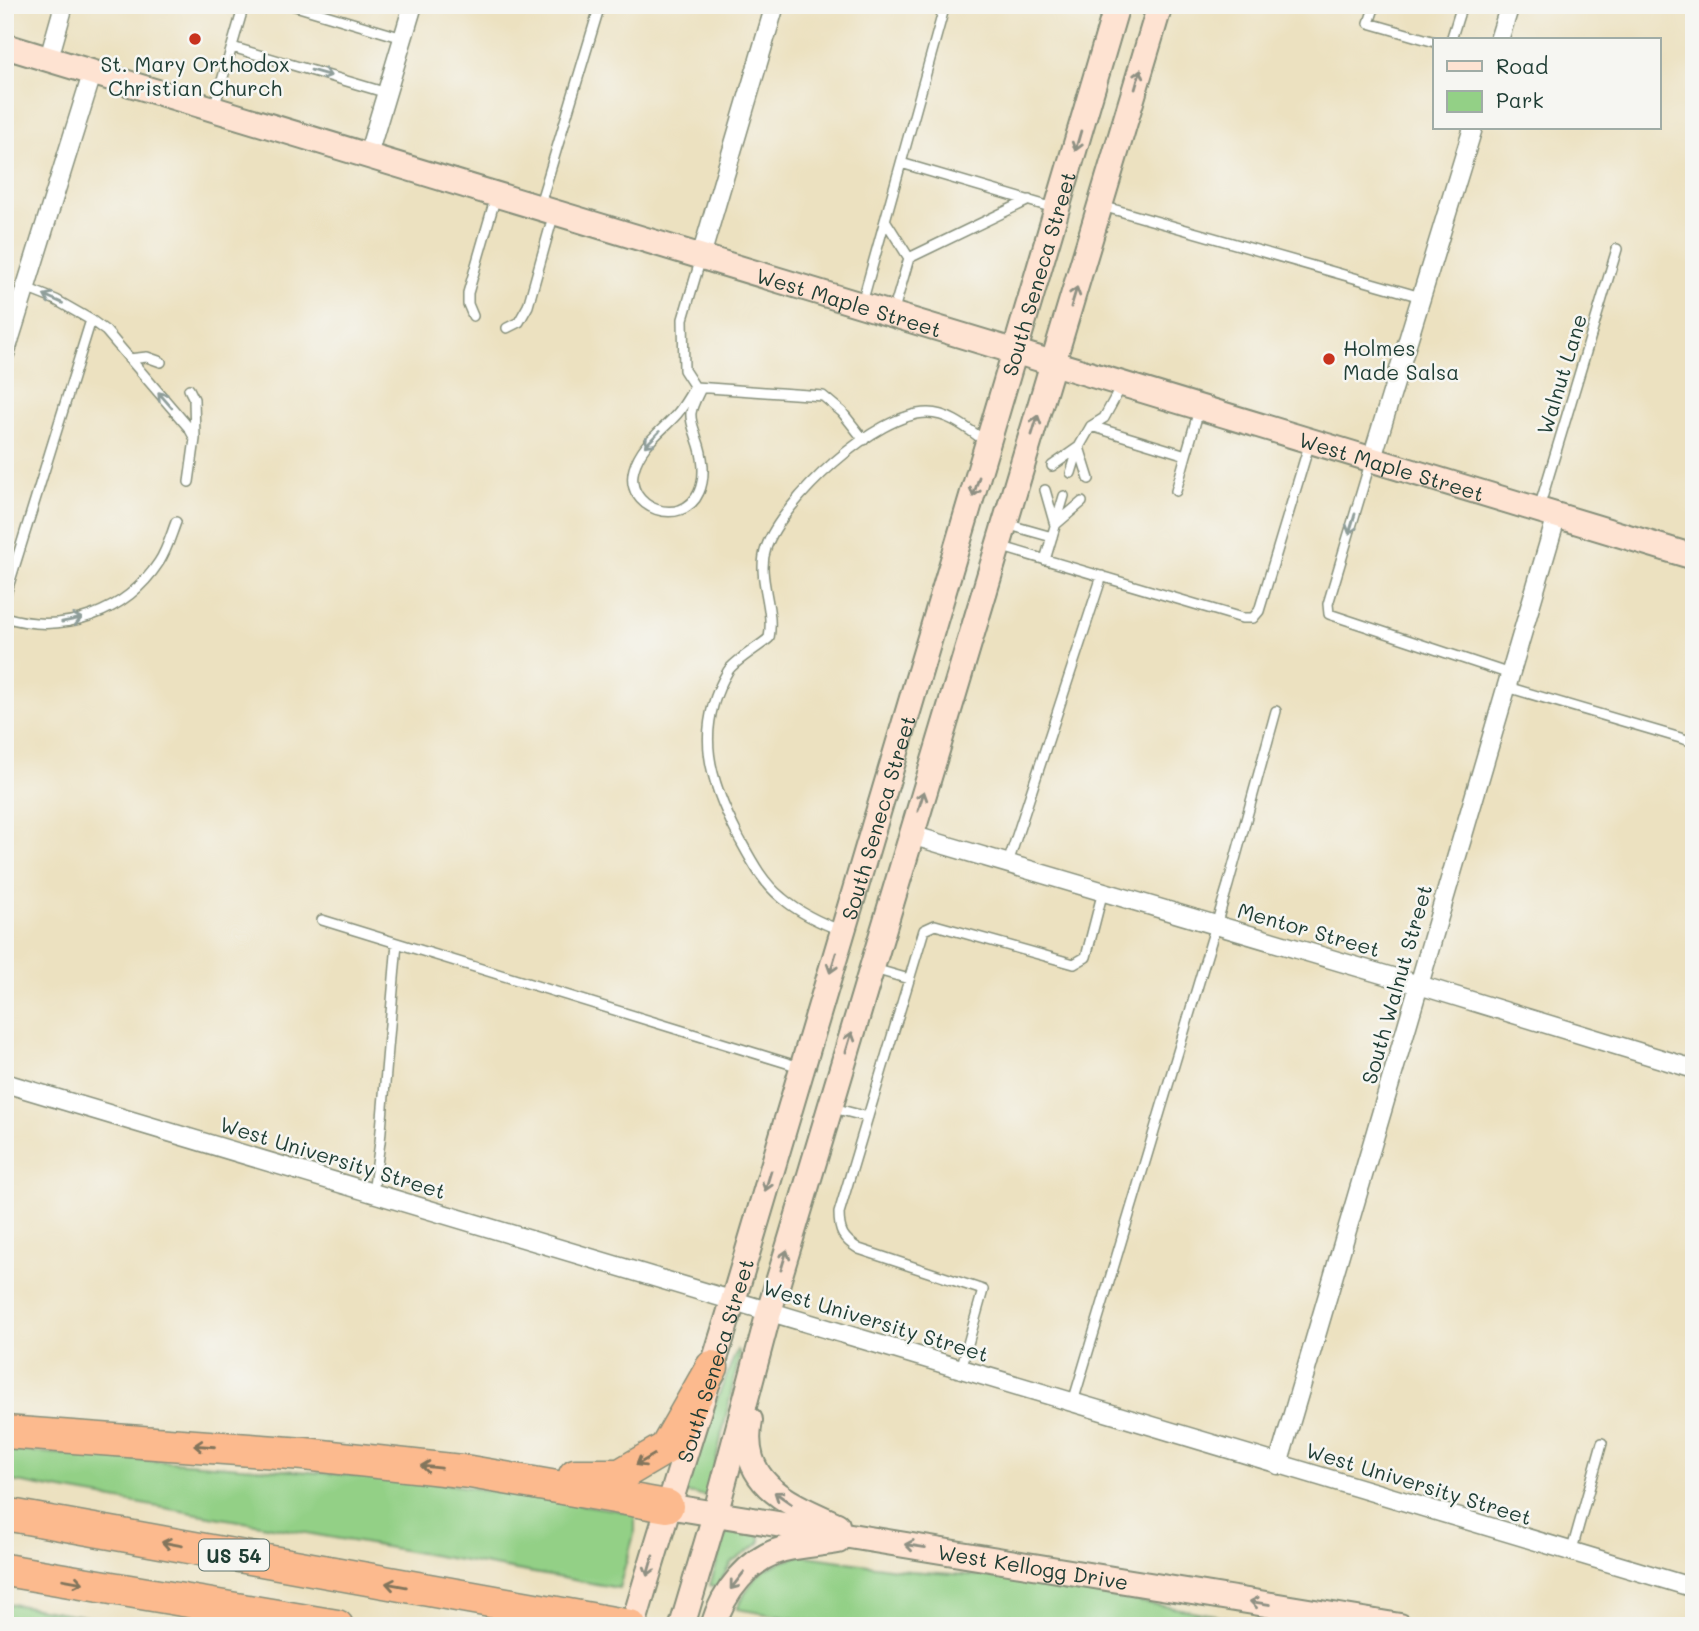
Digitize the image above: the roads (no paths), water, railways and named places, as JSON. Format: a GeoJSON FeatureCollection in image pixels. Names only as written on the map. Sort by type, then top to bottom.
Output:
{"type":"FeatureCollection","features":[{"type":"Feature","properties":{"kind":"highway"},"geometry":{"type":"LineString","coordinates":[[470,1472],[620,1475],[666,1448],[712,1367]]}},
{"type":"Feature","properties":{"kind":"highway"},"geometry":{"type":"LineString","coordinates":[[5,1432],[304,1454],[470,1472],[667,1506]]}},
{"type":"Feature","properties":{"kind":"highway","name":"US 54"},"geometry":{"type":"LineString","coordinates":[[5,1514],[631,1626]]}},
{"type":"Feature","properties":{"kind":"highway"},"geometry":{"type":"LineString","coordinates":[[5,1570],[337,1626]]}},
{"type":"Feature","properties":{"kind":"street"},"geometry":{"type":"LineString","coordinates":[[49,58],[64,5]]}},
{"type":"Feature","properties":{"kind":"street"},"geometry":{"type":"LineString","coordinates":[[368,155],[413,5]]}},
{"type":"Feature","properties":{"kind":"street"},"geometry":{"type":"LineString","coordinates":[[701,256],[775,5]]}},
{"type":"Feature","properties":{"kind":"street","name":"South Seneca Street"},"geometry":{"type":"LineString","coordinates":[[631,1626],[733,1301],[1017,351],[1117,5]]}},
{"type":"Feature","properties":{"kind":"street","name":"South Seneca Street"},"geometry":{"type":"LineString","coordinates":[[682,1626],[715,1516],[769,1312],[1160,5]]}},
{"type":"Feature","properties":{"kind":"street"},"geometry":{"type":"LineString","coordinates":[[1500,38],[1510,5]]}},
{"type":"Feature","properties":{"kind":"street","name":"West Maple Street"},"geometry":{"type":"LineString","coordinates":[[5,46],[1694,557]]}},
{"type":"Feature","properties":{"kind":"street"},"geometry":{"type":"LineString","coordinates":[[5,354],[93,71]]}},
{"type":"Feature","properties":{"kind":"street"},"geometry":{"type":"LineString","coordinates":[[1372,458],[1472,130]]}},
{"type":"Feature","properties":{"kind":"street","name":"South Walnut Street"},"geometry":{"type":"LineString","coordinates":[[1278,1465],[1508,680],[1548,512]]}},
{"type":"Feature","properties":{"kind":"street","name":"Mentor Street"},"geometry":{"type":"LineString","coordinates":[[911,835],[1694,1069]]}},
{"type":"Feature","properties":{"kind":"street","name":"West University Street"},"geometry":{"type":"LineString","coordinates":[[5,1083],[1694,1588]]}},
{"type":"Feature","properties":{"kind":"street"},"geometry":{"type":"LineString","coordinates":[[769,1312],[747,1438],[753,1465],[777,1496],[867,1538]]}},
{"type":"Feature","properties":{"kind":"street","name":"West Kellogg Drive"},"geometry":{"type":"LineString","coordinates":[[667,1506],[715,1516],[867,1538],[1400,1626]]}},
{"type":"Feature","properties":{"kind":"street"},"geometry":{"type":"LineString","coordinates":[[713,1626],[731,1588],[747,1569],[767,1555],[785,1549],[867,1538]]}},
{"type":"Feature","properties":{"kind":"lane"},"geometry":{"type":"LineString","coordinates":[[214,108],[244,5]]}},
{"type":"Feature","properties":{"kind":"lane"},"geometry":{"type":"LineString","coordinates":[[292,5],[403,38]]}},
{"type":"Feature","properties":{"kind":"lane"},"geometry":{"type":"LineString","coordinates":[[507,328],[519,322],[528,306],[547,209],[600,5]]}},
{"type":"Feature","properties":{"kind":"lane"},"geometry":{"type":"LineString","coordinates":[[862,304],[945,5]]}},
{"type":"Feature","properties":{"kind":"lane"},"geometry":{"type":"LineString","coordinates":[[1374,5],[1369,23],[1433,41]]}},
{"type":"Feature","properties":{"kind":"lane"},"geometry":{"type":"LineString","coordinates":[[1452,38],[1462,5]]}},
{"type":"Feature","properties":{"kind":"lane"},"geometry":{"type":"LineString","coordinates":[[232,47],[387,93]]}},
{"type":"Feature","properties":{"kind":"lane"},"geometry":{"type":"LineString","coordinates":[[901,163],[1058,209]]}},
{"type":"Feature","properties":{"kind":"lane"},"geometry":{"type":"LineString","coordinates":[[473,316],[468,304],[468,293],[497,194]]}},
{"type":"Feature","properties":{"kind":"lane"},"geometry":{"type":"LineString","coordinates":[[892,314],[909,258],[1029,200]]}},
{"type":"Feature","properties":{"kind":"lane"},"geometry":{"type":"LineString","coordinates":[[1101,206],[1421,297]]}},
{"type":"Feature","properties":{"kind":"lane"},"geometry":{"type":"LineString","coordinates":[[885,220],[909,258]]}},
{"type":"Feature","properties":{"kind":"lane","name":"Walnut Lane"},"geometry":{"type":"LineString","coordinates":[[1548,512],[1617,249]]}},
{"type":"Feature","properties":{"kind":"lane"},"geometry":{"type":"LineString","coordinates":[[701,256],[682,319],[684,370],[698,388],[823,396],[842,412],[864,440]]}},
{"type":"Feature","properties":{"kind":"lane"},"geometry":{"type":"LineString","coordinates":[[26,288],[79,312],[106,331],[189,428],[195,439]]}},
{"type":"Feature","properties":{"kind":"lane"},"geometry":{"type":"LineString","coordinates":[[5,597],[91,320]]}},
{"type":"Feature","properties":{"kind":"lane"},"geometry":{"type":"LineString","coordinates":[[129,359],[147,357],[161,362]]}},
{"type":"Feature","properties":{"kind":"lane"},"geometry":{"type":"LineString","coordinates":[[1071,472],[1079,447],[1091,426],[1104,418],[1123,383]]}},
{"type":"Feature","properties":{"kind":"lane"},"geometry":{"type":"LineString","coordinates":[[698,388],[691,413],[701,449],[703,477],[698,494],[687,507],[670,512],[648,507],[636,494],[632,482],[634,467],[645,445],[678,413],[698,388]]}},
{"type":"Feature","properties":{"kind":"lane"},"geometry":{"type":"LineString","coordinates":[[189,389],[194,399],[195,439],[189,482]]}},
{"type":"Feature","properties":{"kind":"lane"},"geometry":{"type":"LineString","coordinates":[[1175,491],[1200,407]]}},
{"type":"Feature","properties":{"kind":"lane"},"geometry":{"type":"LineString","coordinates":[[843,930],[805,915],[780,897],[757,871],[721,803],[711,774],[708,743],[711,718],[729,668],[769,638],[772,622],[762,571],[766,548],[784,513],[808,486],[878,429],[906,415],[929,413],[959,423],[989,443]]}},
{"type":"Feature","properties":{"kind":"lane"},"geometry":{"type":"LineString","coordinates":[[1091,426],[1186,455]]}},
{"type":"Feature","properties":{"kind":"lane"},"geometry":{"type":"LineString","coordinates":[[1002,535],[1045,560],[1242,618],[1253,618],[1259,611],[1310,440]]}},
{"type":"Feature","properties":{"kind":"lane"},"geometry":{"type":"LineString","coordinates":[[1052,466],[1079,447]]}},
{"type":"Feature","properties":{"kind":"lane"},"geometry":{"type":"LineString","coordinates":[[1079,447],[1089,479]]}},
{"type":"Feature","properties":{"kind":"lane"},"geometry":{"type":"LineString","coordinates":[[1372,458],[1327,608],[1329,614],[1508,680],[1694,742]]}},
{"type":"Feature","properties":{"kind":"lane"},"geometry":{"type":"LineString","coordinates":[[1045,490],[1055,525]]}},
{"type":"Feature","properties":{"kind":"lane"},"geometry":{"type":"LineString","coordinates":[[1045,560],[1064,496]]}},
{"type":"Feature","properties":{"kind":"lane"},"geometry":{"type":"LineString","coordinates":[[1055,525],[1082,502]]}},
{"type":"Feature","properties":{"kind":"lane"},"geometry":{"type":"LineString","coordinates":[[5,617],[38,624],[64,622],[108,609],[134,591],[150,574],[161,559],[176,522]]}},
{"type":"Feature","properties":{"kind":"lane"},"geometry":{"type":"LineString","coordinates":[[1002,535],[1052,537]]}},
{"type":"Feature","properties":{"kind":"lane"},"geometry":{"type":"LineString","coordinates":[[1008,863],[1102,576]]}},
{"type":"Feature","properties":{"kind":"lane"},"geometry":{"type":"LineString","coordinates":[[1073,1402],[1276,711]]}},
{"type":"Feature","properties":{"kind":"lane"},"geometry":{"type":"LineString","coordinates":[[961,1369],[983,1290],[859,1249],[845,1241],[839,1228],[839,1213],[924,930],[935,925],[1074,964],[1086,957],[1103,891]]}},
{"type":"Feature","properties":{"kind":"lane"},"geometry":{"type":"LineString","coordinates":[[322,920],[802,1068]]}},
{"type":"Feature","properties":{"kind":"lane"},"geometry":{"type":"LineString","coordinates":[[373,1193],[380,1143],[397,943]]}},
{"type":"Feature","properties":{"kind":"lane"},"geometry":{"type":"LineString","coordinates":[[871,968],[909,979]]}},
{"type":"Feature","properties":{"kind":"lane"},"geometry":{"type":"LineString","coordinates":[[830,1107],[868,1117]]}},
{"type":"Feature","properties":{"kind":"lane"},"geometry":{"type":"LineString","coordinates":[[1572,1553],[1602,1443]]}},
{"type":"Feature","properties":{"kind":"place","name":"St. Mary Orthodox Christian Church"},"geometry":{"type":"Point","coordinates":[195,39]}},
{"type":"Feature","properties":{"kind":"place","name":"Holmes Made Salsa"},"geometry":{"type":"Point","coordinates":[1329,359]}}]}
